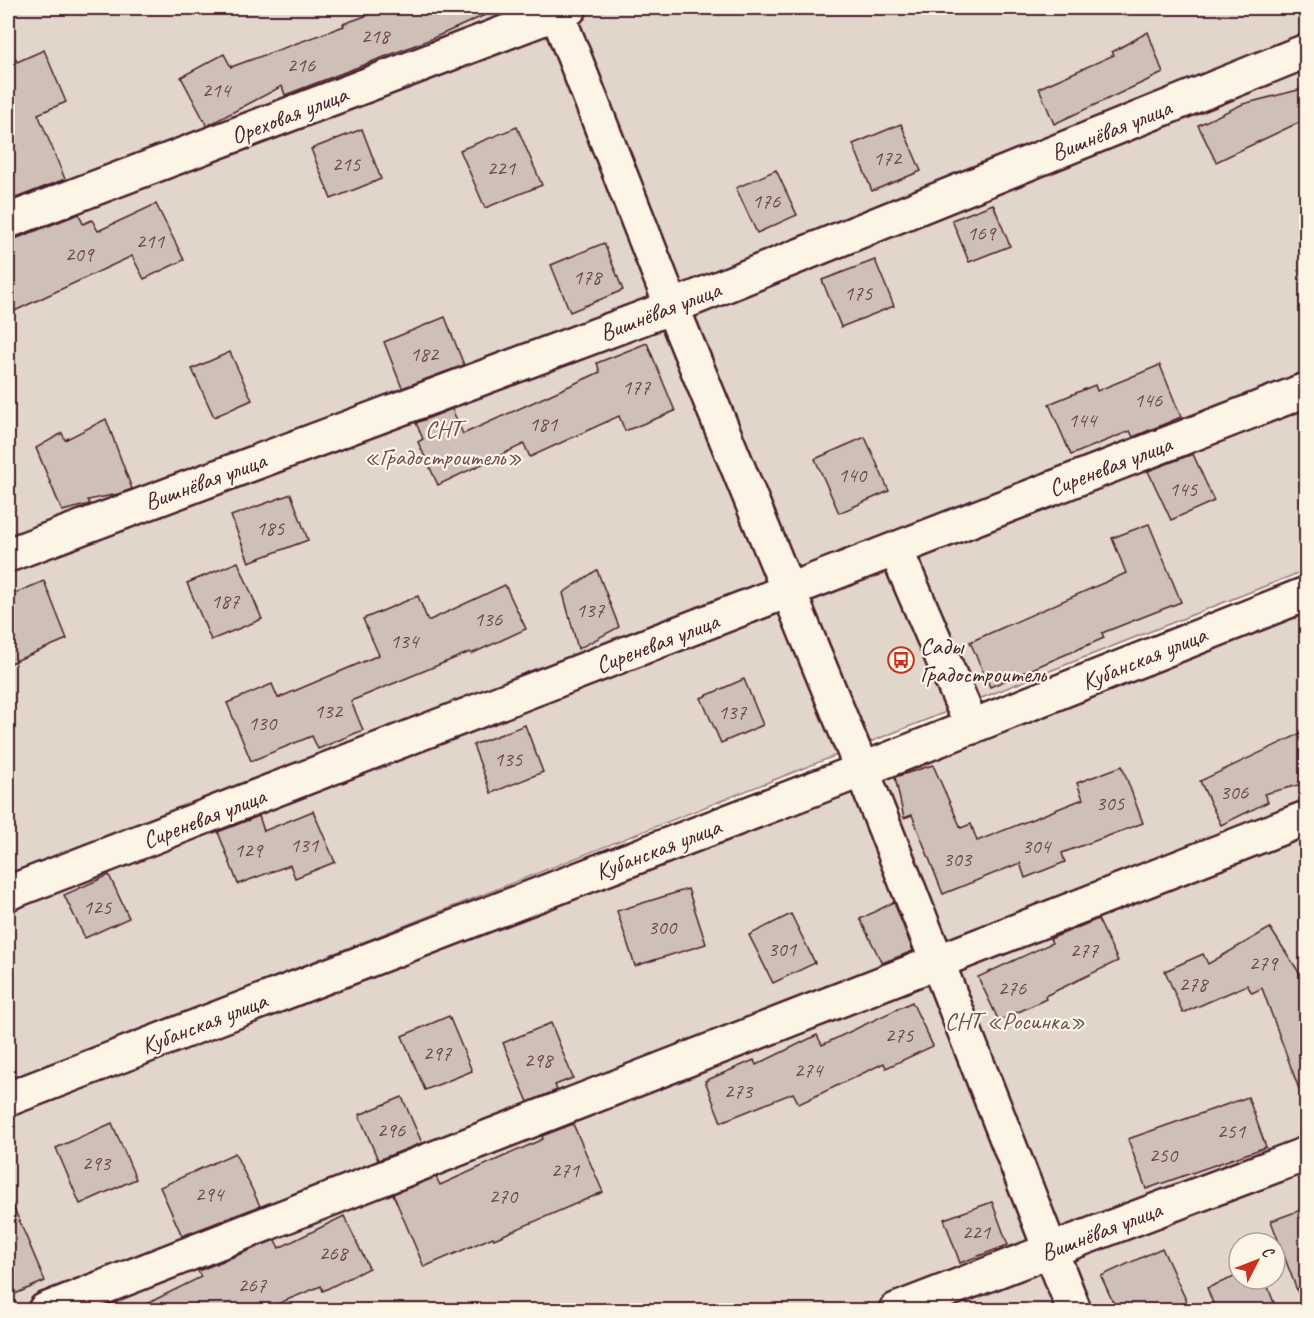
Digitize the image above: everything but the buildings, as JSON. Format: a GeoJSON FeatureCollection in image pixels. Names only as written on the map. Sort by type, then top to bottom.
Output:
{"type":"FeatureCollection","features":[{"type":"Feature","properties":{"kind":"street","name":"Ореховая улица"},"geometry":{"type":"LineString","coordinates":[[8,221],[561,9]]}},
{"type":"Feature","properties":{"kind":"street"},"geometry":{"type":"LineString","coordinates":[[561,9],[672,307],[862,770],[1074,1311]]}},
{"type":"Feature","properties":{"kind":"street","name":"Вишнёвая улица"},"geometry":{"type":"LineString","coordinates":[[8,555],[672,307],[1306,51]]}},
{"type":"Feature","properties":{"kind":"street","name":"Сиреневая улица"},"geometry":{"type":"LineString","coordinates":[[8,893],[1306,390]]}},
{"type":"Feature","properties":{"kind":"street"},"geometry":{"type":"LineString","coordinates":[[896,550],[972,727]]}},
{"type":"Feature","properties":{"kind":"street","name":"Кубанская улица"},"geometry":{"type":"LineString","coordinates":[[8,1099],[862,770],[1306,594]]}},
{"type":"Feature","properties":{"kind":"street"},"geometry":{"type":"LineString","coordinates":[[45,1311],[1306,818]]}},
{"type":"Feature","properties":{"kind":"street","name":"Вишнёвая улица"},"geometry":{"type":"LineString","coordinates":[[896,1311],[1306,1154]]}},
{"type":"Feature","properties":{"kind":"green space","name":"СНТ «Градостроитель»"},"geometry":{"type":"Polygon","coordinates":[[[8,8],[1306,8],[1306,570],[8,1082],[8,8]]]}},
{"type":"Feature","properties":{"kind":"green space","name":"СНТ «Росинка»"},"geometry":{"type":"Polygon","coordinates":[[[1306,594],[1306,1310],[8,1310],[8,1099],[1306,594]]]}},
{"type":"Feature","properties":{"kind":"place","name":"Сады Градостроитель"},"geometry":{"type":"Point","coordinates":[901,660]}}]}
